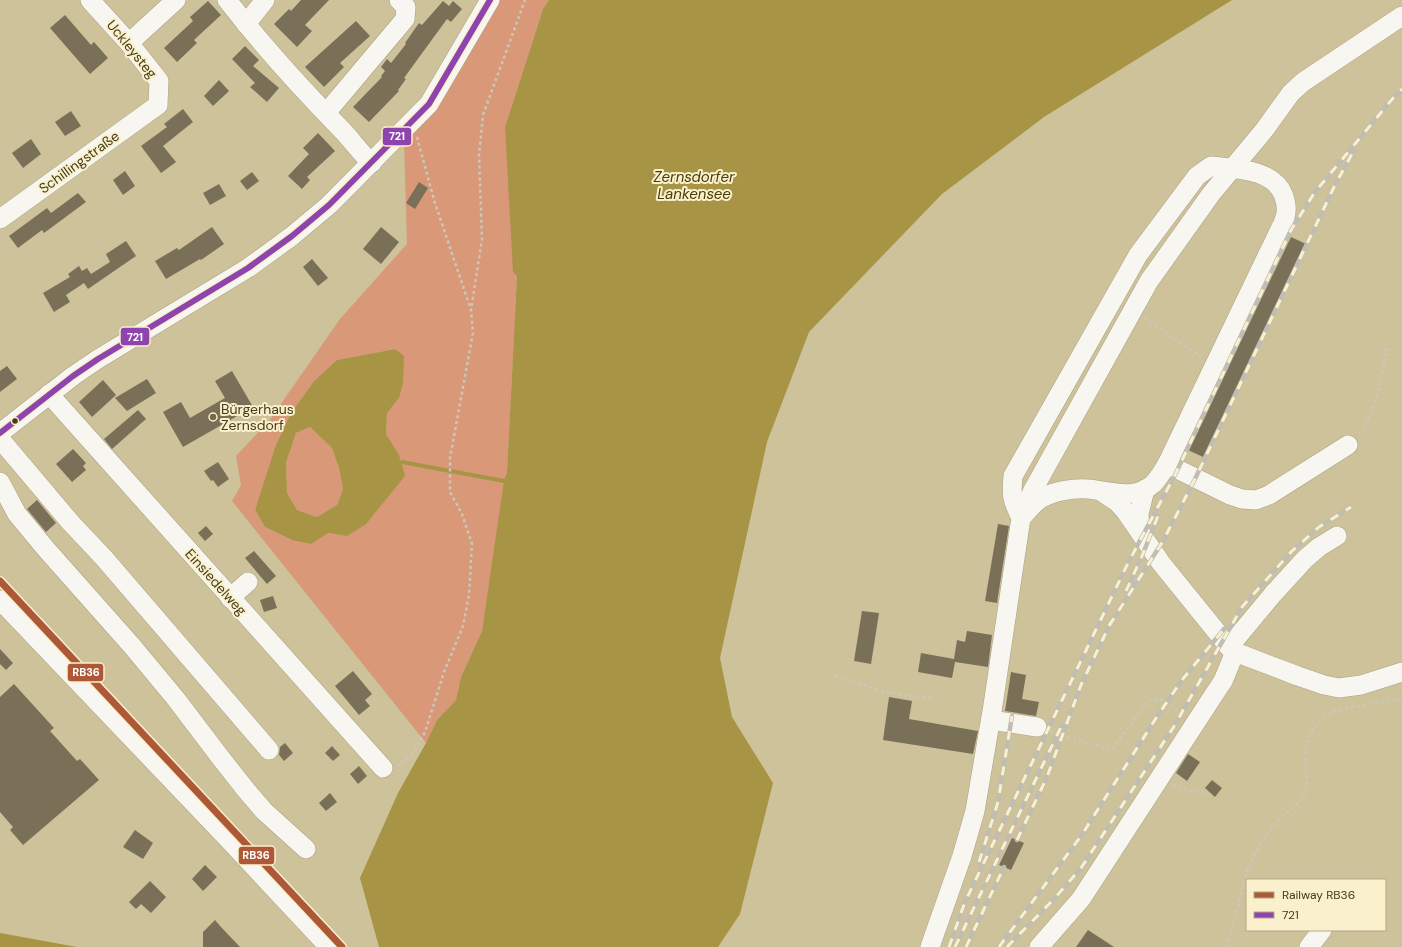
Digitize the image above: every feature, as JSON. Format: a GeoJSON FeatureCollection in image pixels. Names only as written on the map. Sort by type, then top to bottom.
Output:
{"type":"FeatureCollection","features":[{"type":"Feature","properties":{"kind":"street","name":"Uckleysteg"},"geometry":{"type":"LineString","coordinates":[[90,0],[129,43],[159,81],[158,105]]}},
{"type":"Feature","properties":{"kind":"street"},"geometry":{"type":"LineString","coordinates":[[129,43],[176,0]]}},
{"type":"Feature","properties":{"kind":"street"},"geometry":{"type":"LineString","coordinates":[[227,0],[246,24],[343,131],[362,155],[372,164]]}},
{"type":"Feature","properties":{"kind":"street"},"geometry":{"type":"LineString","coordinates":[[246,24],[265,0]]}},
{"type":"Feature","properties":{"kind":"street"},"geometry":{"type":"LineString","coordinates":[[326,113],[405,19],[406,7],[399,0]]}},
{"type":"Feature","properties":{"kind":"street"},"geometry":{"type":"LineString","coordinates":[[0,433],[49,394],[98,359],[248,268],[292,236],[329,206],[430,104],[490,0]]}},
{"type":"Feature","properties":{"kind":"street"},"geometry":{"type":"LineString","coordinates":[[930,947],[969,834],[975,811],[991,720],[1021,518],[1033,490],[1149,280],[1211,194],[1265,129],[1292,93],[1303,82],[1402,16]]}},
{"type":"Feature","properties":{"kind":"street","name":"Schillingstraße"},"geometry":{"type":"LineString","coordinates":[[2,212],[158,105]]}},
{"type":"Feature","properties":{"kind":"street"},"geometry":{"type":"LineString","coordinates":[[1211,166],[1256,172],[1271,179],[1281,189],[1286,200],[1286,211],[1283,223],[1167,464],[1153,484],[1145,489],[1131,494],[1119,494],[1088,489],[1072,489],[1056,493],[1041,498],[1021,518],[1014,504],[1012,493],[1013,476],[1138,255],[1197,176],[1211,166]]}},
{"type":"Feature","properties":{"kind":"street","name":"Einsiedelweg"},"geometry":{"type":"LineString","coordinates":[[49,394],[383,768]]}},
{"type":"Feature","properties":{"kind":"street"},"geometry":{"type":"LineString","coordinates":[[0,439],[71,523],[104,558],[269,750]]}},
{"type":"Feature","properties":{"kind":"street"},"geometry":{"type":"LineString","coordinates":[[1167,464],[1230,495],[1242,499],[1256,500],[1269,495],[1348,445]]}},
{"type":"Feature","properties":{"kind":"street"},"geometry":{"type":"LineString","coordinates":[[0,482],[17,514],[176,699],[246,790],[264,811],[306,849]]}},
{"type":"Feature","properties":{"kind":"street"},"geometry":{"type":"LineString","coordinates":[[1140,532],[1139,514],[1145,489]]}},
{"type":"Feature","properties":{"kind":"street"},"geometry":{"type":"LineString","coordinates":[[1102,492],[1117,502],[1126,512],[1161,563],[1232,650],[1298,676],[1324,685],[1339,688],[1360,685],[1402,672]]}},
{"type":"Feature","properties":{"kind":"street"},"geometry":{"type":"LineString","coordinates":[[1039,947],[1081,899],[1196,723],[1222,680],[1232,650],[1274,594],[1305,559],[1319,547],[1337,536]]}},
{"type":"Feature","properties":{"kind":"street"},"geometry":{"type":"LineString","coordinates":[[230,598],[248,582]]}},
{"type":"Feature","properties":{"kind":"street"},"geometry":{"type":"LineString","coordinates":[[0,600],[236,847],[329,947]]}},
{"type":"Feature","properties":{"kind":"street"},"geometry":{"type":"LineString","coordinates":[[991,720],[1037,727]]}},
{"type":"Feature","properties":{"kind":"street"},"geometry":{"type":"LineString","coordinates":[[1308,947],[1321,931]]}},
{"type":"Feature","properties":{"kind":"path"},"geometry":{"type":"LineString","coordinates":[[471,310],[482,239],[479,156],[483,115],[525,0]]}},
{"type":"Feature","properties":{"kind":"path"},"geometry":{"type":"LineString","coordinates":[[383,768],[390,773],[414,752],[425,732],[444,672],[463,626],[469,595],[472,544],[462,514],[450,492],[450,458],[473,333],[471,310],[434,200],[413,122]]}},
{"type":"Feature","properties":{"kind":"path"},"geometry":{"type":"LineString","coordinates":[[1133,309],[1215,367]]}},
{"type":"Feature","properties":{"kind":"path"},"geometry":{"type":"LineString","coordinates":[[1348,445],[1359,435],[1370,414],[1387,350],[1380,348]]}},
{"type":"Feature","properties":{"kind":"path"},"geometry":{"type":"LineString","coordinates":[[835,676],[887,692],[923,698],[932,696]]}},
{"type":"Feature","properties":{"kind":"path"},"geometry":{"type":"LineString","coordinates":[[1037,727],[1111,750],[1150,698],[1162,700],[1196,723]]}},
{"type":"Feature","properties":{"kind":"path"},"geometry":{"type":"LineString","coordinates":[[1226,947],[1243,886],[1253,858],[1267,834],[1306,792],[1307,783],[1304,756],[1308,737],[1318,723],[1327,715],[1339,710],[1393,701],[1402,698]]}},
{"type":"Feature","properties":{"kind":"path"},"geometry":{"type":"LineString","coordinates":[[1160,777],[1187,790],[1207,793]]}},
{"type":"Feature","properties":{"kind":"shaded area"},"geometry":{"type":"Polygon","coordinates":[[[496,0],[549,0],[543,9],[505,127],[517,276],[507,472],[482,631],[461,677],[456,700],[437,720],[426,743],[232,501],[241,485],[236,456],[269,421],[340,319],[407,244],[404,139],[496,0]],[[395,349],[337,360],[314,381],[291,413],[275,447],[255,510],[265,527],[292,540],[328,533],[347,536],[402,462],[386,434],[387,413],[399,398],[395,349]]]}},
{"type":"Feature","properties":{"kind":"shaded area"},"geometry":{"type":"Polygon","coordinates":[[[310,427],[332,448],[339,468],[343,489],[337,505],[317,517],[297,510],[287,493],[286,463],[296,433],[310,427]]]}},
{"type":"Feature","properties":{"kind":"water","name":"Zernsdorfer Lankensee"},"geometry":{"type":"Polygon","coordinates":[[[549,0],[1232,0],[1044,117],[942,194],[809,332],[767,442],[720,658],[732,717],[773,783],[740,914],[718,947],[379,947],[360,878],[398,793],[437,720],[456,700],[461,677],[482,631],[504,481],[507,472],[517,276],[513,272],[505,127],[543,9],[549,0]]]}},
{"type":"Feature","properties":{"kind":"water"},"geometry":{"type":"Polygon","coordinates":[[[395,349],[404,356],[403,383],[399,398],[387,413],[386,434],[399,455],[405,476],[366,524],[347,536],[328,533],[311,544],[292,540],[265,527],[255,510],[275,447],[291,413],[314,381],[337,360],[395,349]],[[310,427],[296,433],[286,463],[287,493],[297,510],[317,517],[337,505],[343,489],[339,468],[332,448],[310,427]]]}},
{"type":"Feature","properties":{"kind":"water"},"geometry":{"type":"Polygon","coordinates":[[[0,933],[77,947],[0,947],[0,933]]]}},
{"type":"Feature","properties":{"kind":"building"},"geometry":{"type":"Polygon","coordinates":[[[301,0],[329,0],[305,25],[312,31],[297,47],[274,24],[289,9],[291,11],[301,0]]]}},
{"type":"Feature","properties":{"kind":"building"},"geometry":{"type":"Polygon","coordinates":[[[208,1],[221,15],[194,40],[197,43],[177,62],[164,48],[193,21],[190,17],[208,1]]]}},
{"type":"Feature","properties":{"kind":"building"},"geometry":{"type":"Polygon","coordinates":[[[443,1],[449,6],[453,1],[462,9],[451,22],[447,19],[404,78],[406,79],[398,90],[399,91],[369,122],[353,107],[382,77],[381,76],[385,71],[381,67],[387,59],[391,63],[406,44],[405,43],[419,23],[422,25],[443,1]]]}},
{"type":"Feature","properties":{"kind":"building"},"geometry":{"type":"Polygon","coordinates":[[[65,15],[91,45],[94,42],[108,58],[90,74],[50,28],[65,15]]]}},
{"type":"Feature","properties":{"kind":"building"},"geometry":{"type":"Polygon","coordinates":[[[356,21],[370,36],[340,63],[344,67],[324,87],[305,67],[356,21]]]}},
{"type":"Feature","properties":{"kind":"building"},"geometry":{"type":"Polygon","coordinates":[[[245,46],[259,60],[253,66],[279,88],[267,102],[250,87],[255,83],[232,59],[245,46]]]}},
{"type":"Feature","properties":{"kind":"building"},"geometry":{"type":"Polygon","coordinates":[[[219,80],[229,91],[213,106],[204,96],[219,80]]]}},
{"type":"Feature","properties":{"kind":"building"},"geometry":{"type":"Polygon","coordinates":[[[183,109],[193,122],[163,146],[176,162],[161,173],[141,146],[167,127],[164,124],[183,109]]]}},
{"type":"Feature","properties":{"kind":"building"},"geometry":{"type":"Polygon","coordinates":[[[71,111],[81,126],[65,136],[55,122],[71,111]]]}},
{"type":"Feature","properties":{"kind":"building"},"geometry":{"type":"Polygon","coordinates":[[[318,133],[335,151],[307,177],[310,180],[302,189],[288,176],[309,154],[303,148],[318,133]]]}},
{"type":"Feature","properties":{"kind":"building"},"geometry":{"type":"Polygon","coordinates":[[[31,139],[41,154],[23,168],[12,153],[31,139]]]}},
{"type":"Feature","properties":{"kind":"building"},"geometry":{"type":"Polygon","coordinates":[[[125,171],[135,186],[123,195],[113,180],[125,171]]]}},
{"type":"Feature","properties":{"kind":"building"},"geometry":{"type":"Polygon","coordinates":[[[252,172],[259,181],[247,190],[240,181],[252,172]]]}},
{"type":"Feature","properties":{"kind":"building"},"geometry":{"type":"Polygon","coordinates":[[[419,182],[428,188],[415,209],[406,203],[419,182]]]}},
{"type":"Feature","properties":{"kind":"building"},"geometry":{"type":"Polygon","coordinates":[[[219,184],[226,196],[210,205],[203,193],[219,184]]]}},
{"type":"Feature","properties":{"kind":"building"},"geometry":{"type":"Polygon","coordinates":[[[78,193],[86,202],[44,233],[42,230],[18,248],[9,236],[47,208],[51,213],[78,193]]]}},
{"type":"Feature","properties":{"kind":"building"},"geometry":{"type":"Polygon","coordinates":[[[212,227],[224,244],[201,260],[200,259],[166,279],[155,261],[177,248],[179,250],[212,227]]]}},
{"type":"Feature","properties":{"kind":"building"},"geometry":{"type":"Polygon","coordinates":[[[381,227],[399,242],[381,264],[363,249],[381,227]]]}},
{"type":"Feature","properties":{"kind":"building"},"geometry":{"type":"Polygon","coordinates":[[[1291,237],[1306,244],[1203,457],[1188,450],[1291,237]]]}},
{"type":"Feature","properties":{"kind":"building"},"geometry":{"type":"Polygon","coordinates":[[[126,241],[136,256],[88,289],[84,283],[66,295],[70,302],[54,312],[43,293],[70,277],[68,274],[79,266],[82,271],[87,268],[91,274],[110,262],[106,254],[126,241]]]}},
{"type":"Feature","properties":{"kind":"building"},"geometry":{"type":"Polygon","coordinates":[[[312,259],[328,278],[318,286],[303,267],[312,259]]]}},
{"type":"Feature","properties":{"kind":"building"},"geometry":{"type":"Polygon","coordinates":[[[7,366],[17,379],[0,392],[0,371],[7,366]]]}},
{"type":"Feature","properties":{"kind":"building"},"geometry":{"type":"Polygon","coordinates":[[[232,371],[253,407],[183,447],[163,412],[181,402],[190,418],[225,398],[215,381],[232,371]]]}},
{"type":"Feature","properties":{"kind":"building"},"geometry":{"type":"Polygon","coordinates":[[[147,379],[156,393],[127,411],[115,398],[147,379]]]}},
{"type":"Feature","properties":{"kind":"building"},"geometry":{"type":"Polygon","coordinates":[[[103,380],[116,395],[92,417],[79,402],[103,380]]]}},
{"type":"Feature","properties":{"kind":"building"},"geometry":{"type":"Polygon","coordinates":[[[138,410],[146,419],[112,449],[104,439],[138,410]]]}},
{"type":"Feature","properties":{"kind":"building"},"geometry":{"type":"Polygon","coordinates":[[[73,449],[86,463],[83,466],[86,470],[72,482],[56,464],[73,449]]]}},
{"type":"Feature","properties":{"kind":"building"},"geometry":{"type":"Polygon","coordinates":[[[218,462],[229,479],[218,487],[213,480],[211,481],[204,471],[218,462]]]}},
{"type":"Feature","properties":{"kind":"building"},"geometry":{"type":"Polygon","coordinates":[[[37,500],[56,523],[46,532],[27,509],[37,500]]]}},
{"type":"Feature","properties":{"kind":"building"},"geometry":{"type":"Polygon","coordinates":[[[998,524],[1009,526],[997,603],[985,601],[998,524]]]}},
{"type":"Feature","properties":{"kind":"building"},"geometry":{"type":"Polygon","coordinates":[[[206,526],[213,534],[205,541],[198,533],[206,526]]]}},
{"type":"Feature","properties":{"kind":"building"},"geometry":{"type":"Polygon","coordinates":[[[254,551],[276,576],[267,584],[245,558],[254,551]]]}},
{"type":"Feature","properties":{"kind":"building"},"geometry":{"type":"Polygon","coordinates":[[[273,596],[277,608],[264,612],[260,600],[273,596]]]}},
{"type":"Feature","properties":{"kind":"building"},"geometry":{"type":"Polygon","coordinates":[[[862,611],[879,613],[871,664],[854,661],[862,611]]]}},
{"type":"Feature","properties":{"kind":"building"},"geometry":{"type":"Polygon","coordinates":[[[967,631],[992,635],[988,667],[955,662],[952,678],[918,672],[921,653],[954,659],[957,640],[965,642],[967,631]]]}},
{"type":"Feature","properties":{"kind":"building"},"geometry":{"type":"Polygon","coordinates":[[[0,649],[13,663],[6,670],[0,664],[0,649]]]}},
{"type":"Feature","properties":{"kind":"building"},"geometry":{"type":"Polygon","coordinates":[[[353,671],[372,694],[365,700],[370,706],[359,715],[335,686],[353,671]]]}},
{"type":"Feature","properties":{"kind":"building"},"geometry":{"type":"Polygon","coordinates":[[[1011,672],[1026,675],[1022,699],[1039,702],[1036,716],[1005,711],[1011,672]]]}},
{"type":"Feature","properties":{"kind":"building"},"geometry":{"type":"Polygon","coordinates":[[[14,684],[54,728],[50,731],[77,761],[80,759],[99,780],[23,845],[10,830],[13,827],[0,812],[0,697],[14,684]]]}},
{"type":"Feature","properties":{"kind":"building"},"geometry":{"type":"Polygon","coordinates":[[[889,697],[912,701],[909,719],[978,731],[973,754],[883,740],[889,697]]]}},
{"type":"Feature","properties":{"kind":"building"},"geometry":{"type":"Polygon","coordinates":[[[285,743],[293,753],[284,761],[279,755],[280,747],[285,743]]]}},
{"type":"Feature","properties":{"kind":"building"},"geometry":{"type":"Polygon","coordinates":[[[332,746],[340,755],[333,761],[325,753],[332,746]]]}},
{"type":"Feature","properties":{"kind":"building"},"geometry":{"type":"Polygon","coordinates":[[[1188,754],[1200,762],[1187,781],[1176,773],[1188,754]]]}},
{"type":"Feature","properties":{"kind":"building"},"geometry":{"type":"Polygon","coordinates":[[[359,766],[367,776],[358,784],[350,774],[359,766]]]}},
{"type":"Feature","properties":{"kind":"building"},"geometry":{"type":"Polygon","coordinates":[[[1212,780],[1222,788],[1215,797],[1205,788],[1212,780]]]}},
{"type":"Feature","properties":{"kind":"building"},"geometry":{"type":"Polygon","coordinates":[[[330,793],[337,802],[326,811],[319,803],[330,793]]]}},
{"type":"Feature","properties":{"kind":"building"},"geometry":{"type":"Polygon","coordinates":[[[135,830],[153,843],[143,859],[123,847],[135,830]]]}},
{"type":"Feature","properties":{"kind":"building"},"geometry":{"type":"Polygon","coordinates":[[[1012,838],[1024,843],[1011,870],[999,865],[1012,838]]]}},
{"type":"Feature","properties":{"kind":"building"},"geometry":{"type":"Polygon","coordinates":[[[205,865],[217,877],[203,891],[192,879],[205,865]]]}},
{"type":"Feature","properties":{"kind":"building"},"geometry":{"type":"Polygon","coordinates":[[[150,881],[166,897],[151,913],[141,904],[136,909],[129,902],[150,881]]]}},
{"type":"Feature","properties":{"kind":"building"},"geometry":{"type":"Polygon","coordinates":[[[215,920],[240,947],[203,947],[203,932],[215,920]]]}},
{"type":"Feature","properties":{"kind":"building"},"geometry":{"type":"Polygon","coordinates":[[[1088,930],[1114,947],[1076,947],[1088,930]]]}},
{"type":"Feature","properties":{"kind":"waterway"},"geometry":{"type":"LineString","coordinates":[[402,462],[504,481]]}},
{"type":"Feature","properties":{"kind":"railway"},"geometry":{"type":"LineString","coordinates":[[949,947],[965,902],[1128,563],[1175,475],[1291,230],[1315,192],[1402,89]]}},
{"type":"Feature","properties":{"kind":"railway"},"geometry":{"type":"LineString","coordinates":[[1109,626],[1163,541],[1195,479],[1335,185],[1353,152]]}},
{"type":"Feature","properties":{"kind":"railway"},"geometry":{"type":"LineString","coordinates":[[1007,947],[1054,899],[1081,868],[1173,728],[1242,607],[1292,551],[1319,527],[1351,507]]}},
{"type":"Feature","properties":{"kind":"railway"},"geometry":{"type":"LineString","coordinates":[[1126,591],[1158,516]]}},
{"type":"Feature","properties":{"kind":"railway"},"geometry":{"type":"LineString","coordinates":[[1017,840],[1047,777],[1081,685],[1111,622]]}},
{"type":"Feature","properties":{"kind":"railway"},"geometry":{"type":"LineString","coordinates":[[999,947],[1081,836],[1182,680],[1224,629]]}},
{"type":"Feature","properties":{"kind":"railway"},"geometry":{"type":"LineString","coordinates":[[979,862],[998,802],[1012,716]]}},
{"type":"Feature","properties":{"kind":"railway"},"geometry":{"type":"LineString","coordinates":[[955,947],[1062,725]]}},
{"type":"Feature","properties":{"kind":"railway"},"geometry":{"type":"LineString","coordinates":[[966,947],[1004,867]]}},
{"type":"Feature","properties":{"kind":"rail line","name":"RB36"},"geometry":{"type":"LineString","coordinates":[[0,581],[342,947]]}},
{"type":"Feature","properties":{"kind":"transit line","name":"721"},"geometry":{"type":"LineString","coordinates":[[0,433],[73,376],[98,359],[248,268],[292,236],[329,205],[429,104],[490,0]]}},
{"type":"Feature","properties":{"kind":"place","name":"Bürgerhaus Zernsdorf"},"geometry":{"type":"Point","coordinates":[213,417]}}]}
